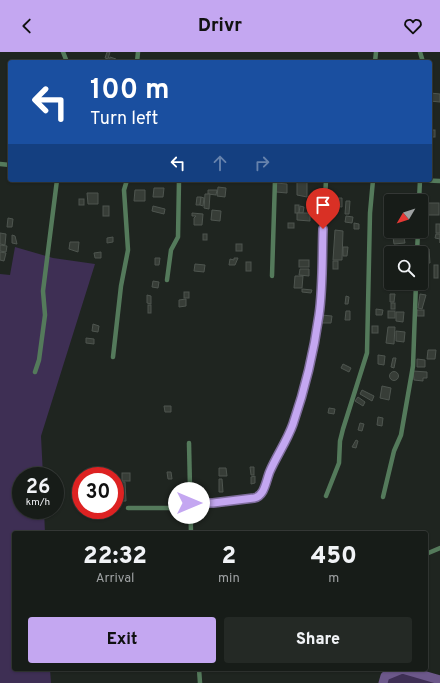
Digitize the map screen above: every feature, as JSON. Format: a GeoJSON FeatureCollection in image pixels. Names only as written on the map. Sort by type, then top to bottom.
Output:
{"type":"FeatureCollection","features":[{"type":"Feature","properties":{"kind":"street"},"geometry":{"type":"LineString","coordinates":[[34,372],[39,360],[45,314],[43,291],[57,182]]}},
{"type":"Feature","properties":{"kind":"street"},"geometry":{"type":"LineString","coordinates":[[113,357],[121,286],[128,250],[124,190],[126,182]]}},
{"type":"Feature","properties":{"kind":"street"},"geometry":{"type":"LineString","coordinates":[[167,280],[171,250],[178,236],[179,182]]}},
{"type":"Feature","properties":{"kind":"street"},"geometry":{"type":"LineString","coordinates":[[272,276],[275,182]]}},
{"type":"Feature","properties":{"kind":"street"},"geometry":{"type":"LineString","coordinates":[[128,508],[189,506],[258,497],[262,493],[266,478],[285,444],[293,424],[310,362],[319,314],[326,182]]}},
{"type":"Feature","properties":{"kind":"street"},"geometry":{"type":"LineString","coordinates":[[326,496],[339,463],[340,441],[343,429],[367,353],[369,234],[374,182]]}},
{"type":"Feature","properties":{"kind":"street"},"geometry":{"type":"LineString","coordinates":[[419,194],[420,182]]}},
{"type":"Feature","properties":{"kind":"street"},"geometry":{"type":"LineString","coordinates":[[383,496],[394,451],[401,435],[413,366],[416,290]]}},
{"type":"Feature","properties":{"kind":"street"},"geometry":{"type":"LineString","coordinates":[[189,443],[189,506],[191,531]]}},
{"type":"Feature","properties":{"kind":"street"},"geometry":{"type":"LineString","coordinates":[[428,553],[440,548]]}},
{"type":"Feature","properties":{"kind":"street"},"geometry":{"type":"LineString","coordinates":[[199,671],[200,683]]}},
{"type":"Feature","properties":{"kind":"shaded area"},"geometry":{"type":"Polygon","coordinates":[[[15,247],[53,258],[95,264],[41,436],[43,467],[12,467],[12,519],[44,519],[45,531],[12,531],[12,671],[50,671],[51,683],[0,683],[0,274],[10,275],[15,247]]]}},
{"type":"Feature","properties":{"kind":"shaded area"},"geometry":{"type":"Polygon","coordinates":[[[397,671],[409,671],[440,680],[440,683],[383,683],[385,676],[397,671]]]}},
{"type":"Feature","properties":{"kind":"building"},"geometry":{"type":"Polygon","coordinates":[[[107,52],[110,52],[108,59],[105,58],[107,52]]]}},
{"type":"Feature","properties":{"kind":"building"},"geometry":{"type":"Polygon","coordinates":[[[110,57],[116,59],[116,60],[109,60],[110,57]]]}},
{"type":"Feature","properties":{"kind":"building"},"geometry":{"type":"Polygon","coordinates":[[[432,93],[440,94],[440,102],[432,101],[432,93]]]}},
{"type":"Feature","properties":{"kind":"building"},"geometry":{"type":"Polygon","coordinates":[[[432,130],[435,130],[435,137],[432,137],[432,130]]]}},
{"type":"Feature","properties":{"kind":"building"},"geometry":{"type":"Polygon","coordinates":[[[297,182],[307,182],[307,197],[297,195],[297,182]]]}},
{"type":"Feature","properties":{"kind":"building"},"geometry":{"type":"Polygon","coordinates":[[[276,183],[287,184],[287,193],[276,192],[276,183]]]}},
{"type":"Feature","properties":{"kind":"building"},"geometry":{"type":"Polygon","coordinates":[[[218,187],[226,188],[225,197],[217,196],[218,187]]]}},
{"type":"Feature","properties":{"kind":"building"},"geometry":{"type":"Polygon","coordinates":[[[154,188],[164,188],[163,197],[153,197],[154,188]]]}},
{"type":"Feature","properties":{"kind":"building"},"geometry":{"type":"Polygon","coordinates":[[[135,190],[145,190],[145,201],[134,201],[135,190]]]}},
{"type":"Feature","properties":{"kind":"building"},"geometry":{"type":"Polygon","coordinates":[[[208,190],[217,190],[216,195],[208,194],[208,190]]]}},
{"type":"Feature","properties":{"kind":"building"},"geometry":{"type":"Polygon","coordinates":[[[87,193],[98,193],[98,204],[88,204],[87,193]]]}},
{"type":"Feature","properties":{"kind":"building"},"geometry":{"type":"Polygon","coordinates":[[[205,194],[210,194],[209,209],[204,208],[205,194]]]}},
{"type":"Feature","properties":{"kind":"building"},"geometry":{"type":"Polygon","coordinates":[[[197,197],[201,197],[200,205],[196,205],[197,197]]]}},
{"type":"Feature","properties":{"kind":"building"},"geometry":{"type":"Polygon","coordinates":[[[201,197],[204,198],[203,206],[200,205],[201,197]]]}},
{"type":"Feature","properties":{"kind":"building"},"geometry":{"type":"Polygon","coordinates":[[[334,198],[342,198],[342,207],[334,206],[334,198]]]}},
{"type":"Feature","properties":{"kind":"building"},"geometry":{"type":"Polygon","coordinates":[[[79,199],[84,199],[84,205],[79,205],[79,199]]]}},
{"type":"Feature","properties":{"kind":"building"},"geometry":{"type":"Polygon","coordinates":[[[346,201],[350,201],[349,214],[345,214],[346,201]]]}},
{"type":"Feature","properties":{"kind":"building"},"geometry":{"type":"Polygon","coordinates":[[[428,203],[439,203],[439,215],[428,215],[428,203]]]}},
{"type":"Feature","properties":{"kind":"building"},"geometry":{"type":"Polygon","coordinates":[[[295,205],[299,205],[299,213],[295,213],[295,205]]]}},
{"type":"Feature","properties":{"kind":"building"},"geometry":{"type":"Polygon","coordinates":[[[103,206],[109,206],[109,216],[103,216],[103,206]]]}},
{"type":"Feature","properties":{"kind":"building"},"geometry":{"type":"Polygon","coordinates":[[[153,206],[165,209],[164,214],[152,211],[153,206]]]}},
{"type":"Feature","properties":{"kind":"building"},"geometry":{"type":"Polygon","coordinates":[[[300,206],[304,207],[303,213],[299,213],[300,206]]]}},
{"type":"Feature","properties":{"kind":"building"},"geometry":{"type":"Polygon","coordinates":[[[212,210],[221,211],[220,221],[211,220],[212,210]]]}},
{"type":"Feature","properties":{"kind":"building"},"geometry":{"type":"Polygon","coordinates":[[[192,213],[203,214],[202,225],[194,225],[194,218],[196,216],[192,216],[192,213]]]}},
{"type":"Feature","properties":{"kind":"building"},"geometry":{"type":"Polygon","coordinates":[[[297,213],[310,213],[310,221],[297,220],[297,213]]]}},
{"type":"Feature","properties":{"kind":"building"},"geometry":{"type":"Polygon","coordinates":[[[346,216],[353,217],[352,223],[345,222],[346,216]]]}},
{"type":"Feature","properties":{"kind":"building"},"geometry":{"type":"Polygon","coordinates":[[[8,218],[13,219],[12,227],[7,227],[8,218]]]}},
{"type":"Feature","properties":{"kind":"building"},"geometry":{"type":"Polygon","coordinates":[[[288,223],[294,223],[294,228],[288,228],[288,223]]]}},
{"type":"Feature","properties":{"kind":"building"},"geometry":{"type":"Polygon","coordinates":[[[354,223],[359,224],[359,229],[354,229],[354,223]]]}},
{"type":"Feature","properties":{"kind":"building"},"geometry":{"type":"Polygon","coordinates":[[[436,224],[440,224],[440,233],[436,233],[436,224]]]}},
{"type":"Feature","properties":{"kind":"building"},"geometry":{"type":"Polygon","coordinates":[[[335,230],[343,231],[342,260],[333,260],[335,230]]]}},
{"type":"Feature","properties":{"kind":"building"},"geometry":{"type":"Polygon","coordinates":[[[0,233],[6,234],[5,245],[0,244],[0,233]]]}},
{"type":"Feature","properties":{"kind":"building"},"geometry":{"type":"Polygon","coordinates":[[[203,234],[207,234],[207,240],[203,240],[203,234]]]}},
{"type":"Feature","properties":{"kind":"building"},"geometry":{"type":"Polygon","coordinates":[[[436,234],[440,234],[440,239],[435,238],[436,234]]]}},
{"type":"Feature","properties":{"kind":"building"},"geometry":{"type":"Polygon","coordinates":[[[12,235],[15,236],[17,244],[12,243],[12,235]]]}},
{"type":"Feature","properties":{"kind":"building"},"geometry":{"type":"Polygon","coordinates":[[[113,237],[113,242],[107,243],[107,238],[113,237]]]}},
{"type":"Feature","properties":{"kind":"building"},"geometry":{"type":"Polygon","coordinates":[[[393,238],[404,238],[405,243],[394,244],[393,238]]]}},
{"type":"Feature","properties":{"kind":"building"},"geometry":{"type":"Polygon","coordinates":[[[70,242],[79,242],[78,252],[69,249],[70,242]]]}},
{"type":"Feature","properties":{"kind":"building"},"geometry":{"type":"Polygon","coordinates":[[[236,244],[242,244],[242,251],[236,251],[236,244]]]}},
{"type":"Feature","properties":{"kind":"building"},"geometry":{"type":"Polygon","coordinates":[[[0,245],[7,246],[6,252],[0,251],[0,245]]]}},
{"type":"Feature","properties":{"kind":"building"},"geometry":{"type":"Polygon","coordinates":[[[343,247],[348,247],[347,256],[343,256],[343,247]]]}},
{"type":"Feature","properties":{"kind":"building"},"geometry":{"type":"Polygon","coordinates":[[[428,249],[429,249],[430,263],[428,263],[428,249]]]}},
{"type":"Feature","properties":{"kind":"building"},"geometry":{"type":"Polygon","coordinates":[[[0,252],[6,253],[4,261],[0,260],[0,252]]]}},
{"type":"Feature","properties":{"kind":"building"},"geometry":{"type":"Polygon","coordinates":[[[101,252],[101,258],[95,258],[94,253],[101,252]]]}},
{"type":"Feature","properties":{"kind":"building"},"geometry":{"type":"Polygon","coordinates":[[[155,258],[160,258],[159,265],[155,265],[155,258]]]}},
{"type":"Feature","properties":{"kind":"building"},"geometry":{"type":"Polygon","coordinates":[[[234,258],[238,258],[235,265],[229,265],[230,259],[234,260],[234,258]]]}},
{"type":"Feature","properties":{"kind":"building"},"geometry":{"type":"Polygon","coordinates":[[[299,260],[309,260],[309,267],[299,267],[299,260]]]}},
{"type":"Feature","properties":{"kind":"building"},"geometry":{"type":"Polygon","coordinates":[[[333,261],[338,261],[338,269],[333,269],[333,261]]]}},
{"type":"Feature","properties":{"kind":"building"},"geometry":{"type":"Polygon","coordinates":[[[246,262],[251,262],[251,271],[246,271],[246,262]]]}},
{"type":"Feature","properties":{"kind":"building"},"geometry":{"type":"Polygon","coordinates":[[[195,264],[205,265],[204,272],[194,271],[195,264]]]}},
{"type":"Feature","properties":{"kind":"building"},"geometry":{"type":"Polygon","coordinates":[[[434,265],[438,265],[438,278],[434,278],[434,265]]]}},
{"type":"Feature","properties":{"kind":"building"},"geometry":{"type":"Polygon","coordinates":[[[300,269],[309,269],[309,276],[299,275],[300,269]]]}},
{"type":"Feature","properties":{"kind":"building"},"geometry":{"type":"Polygon","coordinates":[[[295,276],[303,276],[302,288],[294,288],[295,276]]]}},
{"type":"Feature","properties":{"kind":"building"},"geometry":{"type":"Polygon","coordinates":[[[153,281],[159,282],[158,288],[152,287],[153,281]]]}},
{"type":"Feature","properties":{"kind":"building"},"geometry":{"type":"Polygon","coordinates":[[[302,289],[312,290],[311,293],[302,292],[302,289]]]}},
{"type":"Feature","properties":{"kind":"building"},"geometry":{"type":"Polygon","coordinates":[[[184,292],[189,292],[189,298],[184,298],[184,292]]]}},
{"type":"Feature","properties":{"kind":"building"},"geometry":{"type":"Polygon","coordinates":[[[390,294],[395,294],[394,302],[390,302],[390,294]]]}},
{"type":"Feature","properties":{"kind":"building"},"geometry":{"type":"Polygon","coordinates":[[[420,294],[426,295],[422,309],[418,308],[420,294]]]}},
{"type":"Feature","properties":{"kind":"building"},"geometry":{"type":"Polygon","coordinates":[[[147,295],[151,296],[151,304],[147,303],[147,295]]]}},
{"type":"Feature","properties":{"kind":"building"},"geometry":{"type":"Polygon","coordinates":[[[346,296],[349,297],[348,304],[345,304],[346,296]]]}},
{"type":"Feature","properties":{"kind":"building"},"geometry":{"type":"Polygon","coordinates":[[[186,299],[186,306],[179,307],[179,300],[186,299]]]}},
{"type":"Feature","properties":{"kind":"building"},"geometry":{"type":"Polygon","coordinates":[[[391,303],[395,303],[395,309],[391,309],[391,303]]]}},
{"type":"Feature","properties":{"kind":"building"},"geometry":{"type":"Polygon","coordinates":[[[148,305],[151,305],[151,313],[148,313],[148,305]]]}},
{"type":"Feature","properties":{"kind":"building"},"geometry":{"type":"Polygon","coordinates":[[[376,309],[383,310],[382,315],[376,315],[376,309]]]}},
{"type":"Feature","properties":{"kind":"building"},"geometry":{"type":"Polygon","coordinates":[[[417,310],[424,310],[424,316],[417,316],[417,310]]]}},
{"type":"Feature","properties":{"kind":"building"},"geometry":{"type":"Polygon","coordinates":[[[346,311],[350,311],[350,320],[345,320],[346,311]]]}},
{"type":"Feature","properties":{"kind":"building"},"geometry":{"type":"Polygon","coordinates":[[[388,311],[395,311],[395,318],[388,318],[388,311]]]}},
{"type":"Feature","properties":{"kind":"building"},"geometry":{"type":"Polygon","coordinates":[[[396,312],[404,312],[403,322],[396,321],[396,312]]]}},
{"type":"Feature","properties":{"kind":"building"},"geometry":{"type":"Polygon","coordinates":[[[321,315],[332,316],[331,323],[321,323],[321,315]]]}},
{"type":"Feature","properties":{"kind":"building"},"geometry":{"type":"Polygon","coordinates":[[[93,324],[99,326],[98,332],[92,331],[93,324]]]}},
{"type":"Feature","properties":{"kind":"building"},"geometry":{"type":"Polygon","coordinates":[[[372,326],[378,326],[378,333],[372,333],[372,326]]]}},
{"type":"Feature","properties":{"kind":"building"},"geometry":{"type":"Polygon","coordinates":[[[388,327],[395,327],[394,344],[386,343],[388,327]]]}},
{"type":"Feature","properties":{"kind":"building"},"geometry":{"type":"Polygon","coordinates":[[[396,331],[405,332],[404,342],[396,341],[396,331]]]}},
{"type":"Feature","properties":{"kind":"building"},"geometry":{"type":"Polygon","coordinates":[[[86,338],[94,339],[94,344],[86,343],[86,338]]]}},
{"type":"Feature","properties":{"kind":"building"},"geometry":{"type":"Polygon","coordinates":[[[428,350],[436,350],[435,359],[427,359],[428,350]]]}},
{"type":"Feature","properties":{"kind":"building"},"geometry":{"type":"Polygon","coordinates":[[[378,355],[385,356],[384,365],[378,364],[378,355]]]}},
{"type":"Feature","properties":{"kind":"building"},"geometry":{"type":"Polygon","coordinates":[[[393,358],[396,358],[394,368],[391,367],[393,358]]]}},
{"type":"Feature","properties":{"kind":"building"},"geometry":{"type":"Polygon","coordinates":[[[417,359],[425,360],[425,367],[417,367],[417,359]]]}},
{"type":"Feature","properties":{"kind":"building"},"geometry":{"type":"Polygon","coordinates":[[[343,364],[351,368],[349,372],[341,368],[343,364]]]}},
{"type":"Feature","properties":{"kind":"building"},"geometry":{"type":"Polygon","coordinates":[[[413,371],[427,372],[427,378],[423,378],[423,381],[414,380],[413,371]]]}},
{"type":"Feature","properties":{"kind":"building"},"geometry":{"type":"Polygon","coordinates":[[[392,372],[396,372],[398,376],[396,380],[392,380],[390,378],[390,374],[392,372]]]}},
{"type":"Feature","properties":{"kind":"building"},"geometry":{"type":"Polygon","coordinates":[[[382,386],[391,388],[389,400],[380,398],[382,386]]]}},
{"type":"Feature","properties":{"kind":"building"},"geometry":{"type":"Polygon","coordinates":[[[362,390],[374,396],[372,401],[360,394],[362,390]]]}},
{"type":"Feature","properties":{"kind":"building"},"geometry":{"type":"Polygon","coordinates":[[[358,397],[365,402],[363,406],[355,401],[358,397]]]}},
{"type":"Feature","properties":{"kind":"building"},"geometry":{"type":"Polygon","coordinates":[[[164,406],[171,406],[171,412],[165,412],[164,406]]]}},
{"type":"Feature","properties":{"kind":"building"},"geometry":{"type":"Polygon","coordinates":[[[329,408],[335,409],[334,414],[328,413],[329,408]]]}},
{"type":"Feature","properties":{"kind":"building"},"geometry":{"type":"Polygon","coordinates":[[[378,417],[383,418],[382,426],[377,425],[378,417]]]}},
{"type":"Feature","properties":{"kind":"building"},"geometry":{"type":"Polygon","coordinates":[[[360,423],[364,424],[362,431],[358,430],[360,423]]]}},
{"type":"Feature","properties":{"kind":"building"},"geometry":{"type":"Polygon","coordinates":[[[356,440],[358,441],[356,448],[352,447],[356,440]]]}},
{"type":"Feature","properties":{"kind":"building"},"geometry":{"type":"Polygon","coordinates":[[[250,467],[254,467],[254,475],[251,475],[250,467]]]}},
{"type":"Feature","properties":{"kind":"building"},"geometry":{"type":"Polygon","coordinates":[[[219,468],[226,468],[227,476],[219,476],[219,468]]]}},
{"type":"Feature","properties":{"kind":"building"},"geometry":{"type":"Polygon","coordinates":[[[167,472],[171,472],[172,479],[168,479],[167,472]]]}},
{"type":"Feature","properties":{"kind":"building"},"geometry":{"type":"Polygon","coordinates":[[[124,473],[130,473],[130,481],[124,481],[124,473]]]}},
{"type":"Feature","properties":{"kind":"building"},"geometry":{"type":"Polygon","coordinates":[[[255,476],[255,483],[251,484],[251,477],[255,476]]]}},
{"type":"Feature","properties":{"kind":"building"},"geometry":{"type":"Polygon","coordinates":[[[219,479],[222,479],[223,492],[219,492],[219,479]]]}},
{"type":"Feature","properties":{"kind":"building"},"geometry":{"type":"Polygon","coordinates":[[[124,482],[125,482],[126,501],[124,501],[124,482]]]}},
{"type":"Feature","properties":{"kind":"waterway"},"geometry":{"type":"LineString","coordinates":[[383,683],[385,676],[397,671]]}},
{"type":"Feature","properties":{"kind":"waterway"},"geometry":{"type":"LineString","coordinates":[[409,671],[440,680]]}},
{"type":"Feature","properties":{"kind":"route"},"geometry":{"type":"LineString","coordinates":[[189,503],[213,503],[254,498],[260,496],[262,493],[266,478],[285,444],[293,424],[312,355],[319,314],[323,229]]}}]}
